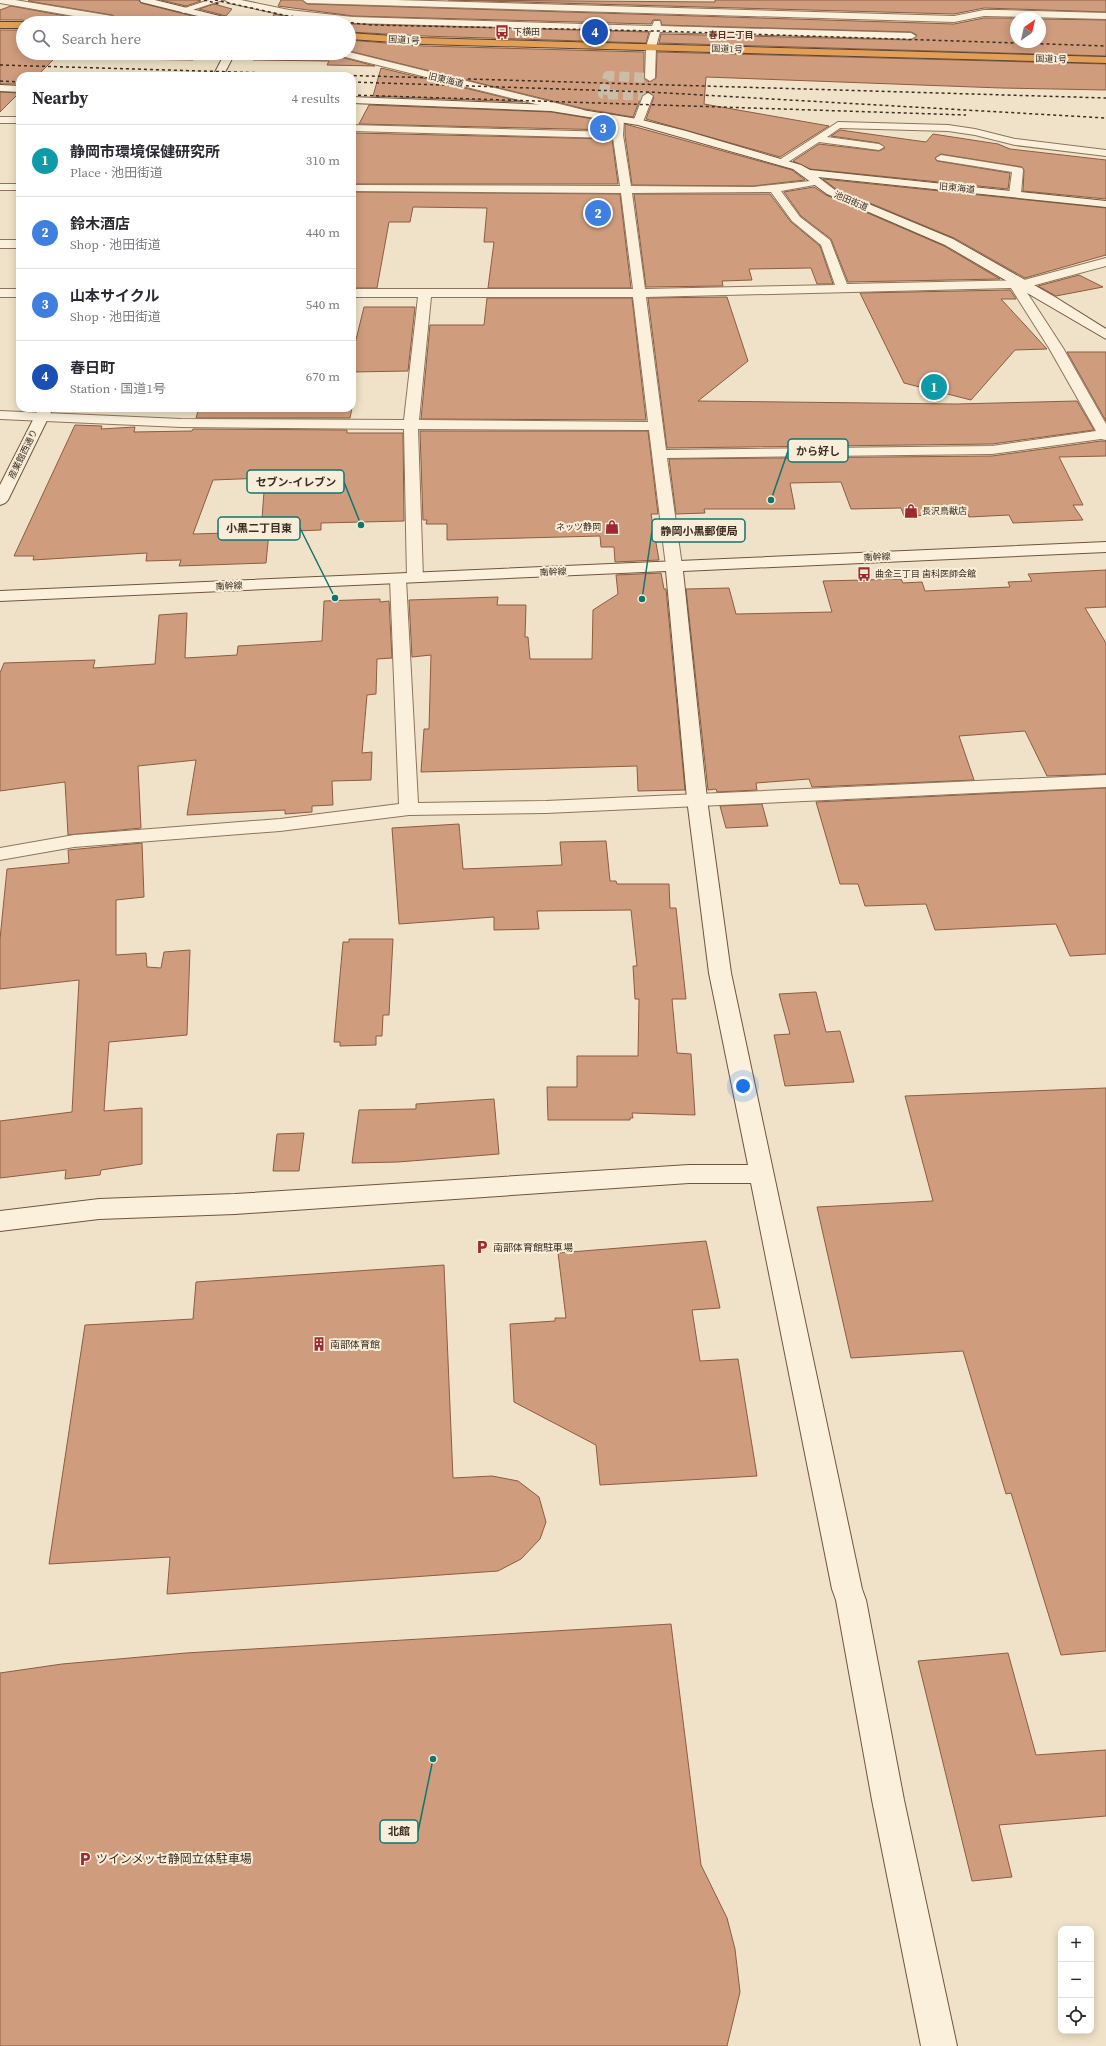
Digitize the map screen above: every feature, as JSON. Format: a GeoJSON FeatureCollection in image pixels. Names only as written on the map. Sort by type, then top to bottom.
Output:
{"type":"FeatureCollection","features":[{"type":"Feature","properties":{"kind":"highway"},"geometry":{"type":"LineString","coordinates":[[0,25],[16,25]]}},
{"type":"Feature","properties":{"kind":"highway","name":"国道1号"},"geometry":{"type":"LineString","coordinates":[[356,33],[1106,60]]}},
{"type":"Feature","properties":{"kind":"highway","name":"国道1号"},"geometry":{"type":"LineString","coordinates":[[356,36],[424,41],[652,43],[1106,53]]}},
{"type":"Feature","properties":{"kind":"street"},"geometry":{"type":"LineString","coordinates":[[0,0],[94,16]]}},
{"type":"Feature","properties":{"kind":"street"},"geometry":{"type":"LineString","coordinates":[[144,0],[210,16]]}},
{"type":"Feature","properties":{"kind":"street"},"geometry":{"type":"LineString","coordinates":[[184,10],[219,0]]}},
{"type":"Feature","properties":{"kind":"street"},"geometry":{"type":"LineString","coordinates":[[229,0],[308,16]]}},
{"type":"Feature","properties":{"kind":"street"},"geometry":{"type":"LineString","coordinates":[[307,0],[954,19],[984,13],[1106,16]]}},
{"type":"Feature","properties":{"kind":"street"},"geometry":{"type":"LineString","coordinates":[[650,78],[652,43],[662,0]]}},
{"type":"Feature","properties":{"kind":"street"},"geometry":{"type":"LineString","coordinates":[[355,16],[364,1]]}},
{"type":"Feature","properties":{"kind":"street"},"geometry":{"type":"LineString","coordinates":[[906,6],[913,48]]}},
{"type":"Feature","properties":{"kind":"street"},"geometry":{"type":"LineString","coordinates":[[194,12],[206,16]]}},
{"type":"Feature","properties":{"kind":"street"},"geometry":{"type":"LineString","coordinates":[[356,23],[911,36]]}},
{"type":"Feature","properties":{"kind":"street"},"geometry":{"type":"LineString","coordinates":[[356,55],[412,67]]}},
{"type":"Feature","properties":{"kind":"street","name":"旧東海道"},"geometry":{"type":"LineString","coordinates":[[356,55],[580,112]]}},
{"type":"Feature","properties":{"kind":"street"},"geometry":{"type":"LineString","coordinates":[[220,72],[226,60]]}},
{"type":"Feature","properties":{"kind":"street"},"geometry":{"type":"LineString","coordinates":[[0,88],[16,89]]}},
{"type":"Feature","properties":{"kind":"street"},"geometry":{"type":"LineString","coordinates":[[638,122],[648,96]]}},
{"type":"Feature","properties":{"kind":"street"},"geometry":{"type":"LineString","coordinates":[[356,100],[536,107],[580,112]]}},
{"type":"Feature","properties":{"kind":"street","name":"池田街道"},"geometry":{"type":"LineString","coordinates":[[580,112],[638,122],[682,132],[781,162],[807,172],[816,182],[831,192],[949,242],[1106,335]]}},
{"type":"Feature","properties":{"kind":"street"},"geometry":{"type":"LineString","coordinates":[[619,119],[618,135],[640,293],[655,426],[674,566],[697,800],[720,973],[850,1600],[888,1800],[939,2046]]}},
{"type":"Feature","properties":{"kind":"street"},"geometry":{"type":"LineString","coordinates":[[0,120],[16,120]]}},
{"type":"Feature","properties":{"kind":"street"},"geometry":{"type":"LineString","coordinates":[[781,162],[819,139],[838,125],[948,128],[975,132],[1015,142],[1106,153]]}},
{"type":"Feature","properties":{"kind":"street"},"geometry":{"type":"LineString","coordinates":[[356,128],[618,135]]}},
{"type":"Feature","properties":{"kind":"street"},"geometry":{"type":"LineString","coordinates":[[819,139],[879,147]]}},
{"type":"Feature","properties":{"kind":"street"},"geometry":{"type":"LineString","coordinates":[[941,158],[1018,170],[1015,194]]}},
{"type":"Feature","properties":{"kind":"street","name":"旧東海道"},"geometry":{"type":"LineString","coordinates":[[807,172],[1106,204]]}},
{"type":"Feature","properties":{"kind":"street"},"geometry":{"type":"LineString","coordinates":[[356,188],[774,189],[816,182]]}},
{"type":"Feature","properties":{"kind":"street"},"geometry":{"type":"LineString","coordinates":[[0,187],[16,187]]}},
{"type":"Feature","properties":{"kind":"street"},"geometry":{"type":"LineString","coordinates":[[774,189],[796,219],[826,244],[843,288]]}},
{"type":"Feature","properties":{"kind":"street"},"geometry":{"type":"LineString","coordinates":[[0,244],[16,244]]}},
{"type":"Feature","properties":{"kind":"street"},"geometry":{"type":"LineString","coordinates":[[356,293],[640,293],[1020,284],[1106,262]]}},
{"type":"Feature","properties":{"kind":"street"},"geometry":{"type":"LineString","coordinates":[[659,454],[992,450],[1106,435],[1020,284]]}},
{"type":"Feature","properties":{"kind":"street"},"geometry":{"type":"LineString","coordinates":[[0,293],[16,293]]}},
{"type":"Feature","properties":{"kind":"street"},"geometry":{"type":"LineString","coordinates":[[409,809],[407,578],[411,425],[425,293]]}},
{"type":"Feature","properties":{"kind":"street"},"geometry":{"type":"LineString","coordinates":[[182,423],[186,412]]}},
{"type":"Feature","properties":{"kind":"street"},"geometry":{"type":"LineString","coordinates":[[0,415],[43,413],[182,423],[655,426]]}},
{"type":"Feature","properties":{"kind":"street","name":"産業館西通り"},"geometry":{"type":"LineString","coordinates":[[0,500],[43,413]]}},
{"type":"Feature","properties":{"kind":"street","name":"南幹線"},"geometry":{"type":"LineString","coordinates":[[0,596],[1106,547]]}},
{"type":"Feature","properties":{"kind":"street"},"geometry":{"type":"LineString","coordinates":[[0,854],[74,841],[280,825],[409,809],[538,807],[1106,781]]}},
{"type":"Feature","properties":{"kind":"street"},"geometry":{"type":"LineString","coordinates":[[0,1221],[100,1209],[235,1204],[689,1174],[761,1174]]}},
{"type":"Feature","properties":{"kind":"building"},"geometry":{"type":"Polygon","coordinates":[[[139,0],[141,3],[192,16],[114,16],[28,1],[139,0]]]}},
{"type":"Feature","properties":{"kind":"building"},"geometry":{"type":"Polygon","coordinates":[[[161,0],[197,0],[201,1],[186,6],[161,0]]]}},
{"type":"Feature","properties":{"kind":"building"},"geometry":{"type":"Polygon","coordinates":[[[281,0],[302,0],[307,4],[954,24],[984,18],[1010,18],[1010,48],[1046,48],[1046,19],[1106,20],[1106,56],[659,43],[661,34],[911,40],[917,35],[911,32],[662,25],[660,20],[653,20],[651,24],[353,16],[278,6],[281,0]]]}},
{"type":"Feature","properties":{"kind":"building"},"geometry":{"type":"Polygon","coordinates":[[[448,0],[715,2],[715,0],[1106,0],[1106,12],[984,8],[954,14],[448,0]]]}},
{"type":"Feature","properties":{"kind":"building"},"geometry":{"type":"Polygon","coordinates":[[[214,4],[232,9],[226,16],[199,9],[214,4]]]}},
{"type":"Feature","properties":{"kind":"building"},"geometry":{"type":"Polygon","coordinates":[[[11,6],[66,16],[16,16],[16,20],[0,20],[0,10],[11,6]]]}},
{"type":"Feature","properties":{"kind":"building"},"geometry":{"type":"Polygon","coordinates":[[[274,14],[284,16],[273,16],[274,14]]]}},
{"type":"Feature","properties":{"kind":"building"},"geometry":{"type":"Polygon","coordinates":[[[356,24],[649,32],[646,43],[356,32],[356,24]]]}},
{"type":"Feature","properties":{"kind":"building"},"geometry":{"type":"Polygon","coordinates":[[[0,30],[16,30],[16,60],[53,60],[41,72],[16,72],[16,84],[0,84],[0,30]]]}},
{"type":"Feature","properties":{"kind":"building"},"geometry":{"type":"Polygon","coordinates":[[[356,41],[423,46],[644,52],[644,78],[649,82],[656,78],[657,52],[1106,64],[1106,90],[1001,88],[706,77],[704,104],[829,126],[780,157],[646,119],[654,97],[649,92],[642,95],[633,117],[585,109],[356,53],[356,41]]]}},
{"type":"Feature","properties":{"kind":"building"},"geometry":{"type":"Polygon","coordinates":[[[253,60],[352,60],[375,66],[327,65],[329,61],[253,60]]]}},
{"type":"Feature","properties":{"kind":"building"},"geometry":{"type":"Polygon","coordinates":[[[381,68],[523,102],[373,96],[381,68]]]}},
{"type":"Feature","properties":{"kind":"building"},"geometry":{"type":"Polygon","coordinates":[[[0,92],[16,93],[16,96],[0,112],[0,92]]]}},
{"type":"Feature","properties":{"kind":"building"},"geometry":{"type":"Polygon","coordinates":[[[369,105],[551,112],[612,122],[612,130],[359,124],[369,105]]]}},
{"type":"Feature","properties":{"kind":"building"},"geometry":{"type":"Polygon","coordinates":[[[625,124],[792,170],[805,180],[753,186],[632,185],[625,135],[625,124]]]}},
{"type":"Feature","properties":{"kind":"building"},"geometry":{"type":"Polygon","coordinates":[[[840,130],[926,142],[933,134],[998,144],[1010,149],[1106,160],[1106,199],[1023,191],[1024,170],[1022,167],[941,154],[935,158],[937,161],[1010,173],[1008,189],[810,169],[793,161],[819,144],[879,151],[885,148],[879,143],[831,136],[840,130]]]}},
{"type":"Feature","properties":{"kind":"building"},"geometry":{"type":"Polygon","coordinates":[[[356,133],[612,139],[618,184],[356,184],[356,133]]]}},
{"type":"Feature","properties":{"kind":"building"},"geometry":{"type":"Polygon","coordinates":[[[823,179],[1106,208],[1106,255],[1025,278],[954,238],[836,189],[823,179]]]}},
{"type":"Feature","properties":{"kind":"building"},"geometry":{"type":"Polygon","coordinates":[[[814,187],[826,195],[944,246],[1000,279],[848,282],[831,239],[801,216],[784,192],[814,187]]]}},
{"type":"Feature","properties":{"kind":"building"},"geometry":{"type":"Polygon","coordinates":[[[356,192],[620,194],[631,288],[488,288],[494,242],[484,242],[487,208],[413,207],[410,222],[389,222],[377,288],[356,288],[356,192]]]}},
{"type":"Feature","properties":{"kind":"building"},"geometry":{"type":"Polygon","coordinates":[[[634,194],[770,194],[791,222],[820,246],[833,284],[817,284],[811,268],[749,269],[752,280],[722,281],[723,286],[646,287],[634,194]]]}},
{"type":"Feature","properties":{"kind":"building"},"geometry":{"type":"Polygon","coordinates":[[[1079,275],[1103,287],[1056,296],[1038,286],[1079,275]]]}},
{"type":"Feature","properties":{"kind":"building"},"geometry":{"type":"Polygon","coordinates":[[[1010,290],[1016,299],[1001,299],[1047,349],[1015,350],[971,400],[904,383],[860,293],[1010,290]]]}},
{"type":"Feature","properties":{"kind":"building"},"geometry":{"type":"Polygon","coordinates":[[[727,297],[748,361],[698,401],[956,404],[1077,401],[1094,430],[992,444],[667,448],[648,298],[727,297]]]}},
{"type":"Feature","properties":{"kind":"building"},"geometry":{"type":"Polygon","coordinates":[[[487,298],[632,298],[646,420],[421,419],[430,325],[484,325],[487,298]]]}},
{"type":"Feature","properties":{"kind":"building"},"geometry":{"type":"Polygon","coordinates":[[[364,307],[415,307],[408,371],[356,372],[356,340],[364,307]]]}},
{"type":"Feature","properties":{"kind":"building"},"geometry":{"type":"Polygon","coordinates":[[[1067,352],[1106,352],[1106,421],[1067,352]]]}},
{"type":"Feature","properties":{"kind":"building"},"geometry":{"type":"Polygon","coordinates":[[[198,412],[351,412],[350,418],[196,418],[198,412]]]}},
{"type":"Feature","properties":{"kind":"building"},"geometry":{"type":"Polygon","coordinates":[[[75,425],[102,426],[101,429],[135,427],[134,432],[192,431],[193,429],[347,430],[347,433],[403,433],[404,521],[321,523],[321,530],[269,532],[266,563],[179,566],[181,560],[146,561],[147,553],[33,560],[34,556],[14,556],[75,425]],[[265,478],[213,480],[193,534],[261,532],[265,478]]]}},
{"type":"Feature","properties":{"kind":"building"},"geometry":{"type":"Polygon","coordinates":[[[420,431],[648,431],[658,514],[651,514],[659,560],[615,562],[614,547],[601,547],[600,536],[447,540],[447,524],[426,524],[427,520],[423,520],[420,431]]]}},
{"type":"Feature","properties":{"kind":"building"},"geometry":{"type":"Polygon","coordinates":[[[1106,441],[1106,456],[1059,457],[1083,505],[1073,505],[1083,520],[1013,523],[1009,515],[969,517],[968,514],[904,516],[901,508],[851,509],[841,482],[790,483],[795,509],[704,509],[705,513],[676,514],[669,459],[992,456],[1106,441]]]}},
{"type":"Feature","properties":{"kind":"building"},"geometry":{"type":"Polygon","coordinates":[[[1106,570],[1106,607],[1085,608],[1106,643],[1106,774],[1047,776],[1025,731],[959,736],[974,780],[812,787],[809,779],[756,783],[757,790],[717,792],[716,789],[708,790],[686,589],[729,588],[736,614],[832,612],[823,581],[901,579],[903,583],[922,582],[925,591],[1010,587],[1008,582],[1032,581],[1028,574],[1106,570]]]}},
{"type":"Feature","properties":{"kind":"building"},"geometry":{"type":"Polygon","coordinates":[[[661,573],[664,589],[666,589],[685,790],[638,791],[637,766],[421,772],[424,729],[429,729],[431,655],[412,657],[409,600],[498,597],[497,605],[526,605],[525,637],[528,637],[530,659],[592,659],[593,610],[618,594],[616,575],[661,573]]]}},
{"type":"Feature","properties":{"kind":"building"},"geometry":{"type":"Polygon","coordinates":[[[380,599],[380,602],[389,601],[392,658],[377,659],[376,694],[367,695],[362,753],[372,752],[371,780],[332,781],[333,805],[312,806],[312,812],[285,814],[285,810],[187,815],[196,760],[138,766],[141,828],[68,835],[65,782],[0,791],[0,673],[4,663],[95,660],[93,668],[155,664],[159,615],[187,613],[185,658],[237,655],[238,646],[322,641],[324,601],[380,599]]]}},
{"type":"Feature","properties":{"kind":"building"},"geometry":{"type":"Polygon","coordinates":[[[1106,788],[1106,954],[1070,956],[1056,924],[935,930],[926,904],[865,906],[858,884],[840,884],[816,802],[1106,788]]]}},
{"type":"Feature","properties":{"kind":"building"},"geometry":{"type":"Polygon","coordinates":[[[762,804],[768,826],[726,828],[720,806],[762,804]]]}},
{"type":"Feature","properties":{"kind":"building"},"geometry":{"type":"Polygon","coordinates":[[[459,824],[463,869],[562,865],[560,842],[606,841],[610,881],[616,881],[617,884],[669,884],[670,908],[676,908],[686,999],[672,999],[677,1053],[691,1054],[695,1115],[632,1113],[633,1118],[630,1118],[630,1120],[548,1120],[547,1087],[577,1087],[577,1056],[638,1056],[639,999],[635,999],[633,966],[637,966],[631,910],[537,911],[539,929],[494,930],[494,917],[399,924],[392,828],[459,824]]]}},
{"type":"Feature","properties":{"kind":"building"},"geometry":{"type":"Polygon","coordinates":[[[142,843],[144,897],[116,900],[116,955],[146,953],[147,967],[161,968],[164,952],[190,950],[187,1035],[109,1042],[104,1111],[142,1108],[142,1164],[101,1170],[100,1175],[65,1179],[66,1170],[0,1178],[0,1121],[72,1112],[79,980],[0,989],[0,939],[7,869],[69,863],[68,850],[142,843]]]}},
{"type":"Feature","properties":{"kind":"building"},"geometry":{"type":"Polygon","coordinates":[[[349,939],[393,939],[389,1015],[383,1015],[382,1036],[376,1036],[376,1045],[340,1046],[340,1042],[334,1042],[343,942],[349,942],[349,939]]]}},
{"type":"Feature","properties":{"kind":"building"},"geometry":{"type":"Polygon","coordinates":[[[816,992],[826,1032],[840,1031],[854,1082],[785,1086],[774,1035],[790,1034],[779,994],[816,992]]]}},
{"type":"Feature","properties":{"kind":"building"},"geometry":{"type":"Polygon","coordinates":[[[1106,1088],[1106,1651],[1061,1655],[1011,1493],[1006,1494],[963,1351],[851,1358],[817,1207],[933,1201],[905,1096],[1106,1088]]]}},
{"type":"Feature","properties":{"kind":"building"},"geometry":{"type":"Polygon","coordinates":[[[494,1099],[499,1154],[398,1162],[352,1163],[359,1110],[416,1109],[416,1104],[494,1099]]]}},
{"type":"Feature","properties":{"kind":"building"},"geometry":{"type":"Polygon","coordinates":[[[304,1133],[299,1171],[273,1171],[277,1134],[304,1133]]]}},
{"type":"Feature","properties":{"kind":"building"},"geometry":{"type":"Polygon","coordinates":[[[706,1241],[720,1308],[692,1310],[700,1361],[738,1359],[757,1476],[600,1485],[596,1445],[514,1402],[510,1324],[555,1321],[555,1318],[566,1318],[558,1253],[706,1241]]]}},
{"type":"Feature","properties":{"kind":"building"},"geometry":{"type":"Polygon","coordinates":[[[444,1265],[453,1478],[492,1476],[518,1481],[539,1497],[546,1522],[540,1539],[521,1559],[498,1571],[167,1594],[170,1557],[49,1564],[85,1325],[193,1319],[196,1282],[444,1265]]]}},
{"type":"Feature","properties":{"kind":"building"},"geometry":{"type":"Polygon","coordinates":[[[671,1624],[701,1865],[727,1918],[735,1949],[740,1992],[727,2046],[0,2046],[0,1673],[62,1664],[186,1653],[671,1624]]]}},
{"type":"Feature","properties":{"kind":"building"},"geometry":{"type":"Polygon","coordinates":[[[1008,1653],[1036,1755],[1106,1750],[1106,1816],[999,1825],[1012,1877],[972,1881],[918,1661],[1008,1653]]]}},
{"type":"Feature","properties":{"kind":"tunnel"},"geometry":{"type":"LineString","coordinates":[[648,96],[603,94],[608,76],[650,78]]}},
{"type":"Feature","properties":{"kind":"railway"},"geometry":{"type":"LineString","coordinates":[[204,0],[219,4]]}},
{"type":"Feature","properties":{"kind":"railway"},"geometry":{"type":"LineString","coordinates":[[215,0],[288,16]]}},
{"type":"Feature","properties":{"kind":"railway"},"geometry":{"type":"LineString","coordinates":[[356,23],[372,25],[656,31],[1106,46]]}},
{"type":"Feature","properties":{"kind":"railway"},"geometry":{"type":"LineString","coordinates":[[0,65],[235,72]]}},
{"type":"Feature","properties":{"kind":"railway"},"geometry":{"type":"LineString","coordinates":[[356,76],[1106,98]]}},
{"type":"Feature","properties":{"kind":"railway"},"geometry":{"type":"LineString","coordinates":[[0,81],[16,82]]}},
{"type":"Feature","properties":{"kind":"railway"},"geometry":{"type":"LineString","coordinates":[[356,82],[649,92],[1106,118]]}},
{"type":"Feature","properties":{"kind":"railway"},"geometry":{"type":"LineString","coordinates":[[356,95],[966,115]]}},
{"type":"Feature","properties":{"kind":"place","name":"下横田"},"geometry":{"type":"Point","coordinates":[502,32]}},
{"type":"Feature","properties":{"kind":"place","name":"春日町"},"geometry":{"type":"Point","coordinates":[595,32]}},
{"type":"Feature","properties":{"kind":"place","name":"山本サイクル"},"geometry":{"type":"Point","coordinates":[603,128]}},
{"type":"Feature","properties":{"kind":"place","name":"鈴木酒店"},"geometry":{"type":"Point","coordinates":[598,213]}},
{"type":"Feature","properties":{"kind":"place","name":"静岡市環境保健研究所"},"geometry":{"type":"Point","coordinates":[934,387]}},
{"type":"Feature","properties":{"kind":"place","name":"から好し"},"geometry":{"type":"Point","coordinates":[771,500]}},
{"type":"Feature","properties":{"kind":"place","name":"長沢鳥獣店"},"geometry":{"type":"Point","coordinates":[911,511]}},
{"type":"Feature","properties":{"kind":"place","name":"セブン-イレブン"},"geometry":{"type":"Point","coordinates":[361,525]}},
{"type":"Feature","properties":{"kind":"place","name":"ネッツ静岡"},"geometry":{"type":"Point","coordinates":[612,527]}},
{"type":"Feature","properties":{"kind":"place","name":"曲金三丁目 歯科医師会館"},"geometry":{"type":"Point","coordinates":[864,574]}},
{"type":"Feature","properties":{"kind":"place","name":"小黒二丁目東"},"geometry":{"type":"Point","coordinates":[335,598]}},
{"type":"Feature","properties":{"kind":"place","name":"静岡小黒郵便局"},"geometry":{"type":"Point","coordinates":[642,599]}},
{"type":"Feature","properties":{"kind":"place","name":"南部体育館駐車場"},"geometry":{"type":"Point","coordinates":[482,1247]}},
{"type":"Feature","properties":{"kind":"place","name":"南部体育館"},"geometry":{"type":"Point","coordinates":[319,1344]}},
{"type":"Feature","properties":{"kind":"place","name":"北館"},"geometry":{"type":"Point","coordinates":[433,1759]}},
{"type":"Feature","properties":{"kind":"place","name":"ツインメッセ静岡立体駐車場"},"geometry":{"type":"Point","coordinates":[85,1859]}},
{"type":"Feature","properties":{"kind":"district","name":"春日二丁目"},"geometry":{"type":"Point","coordinates":[731,35]}}]}
